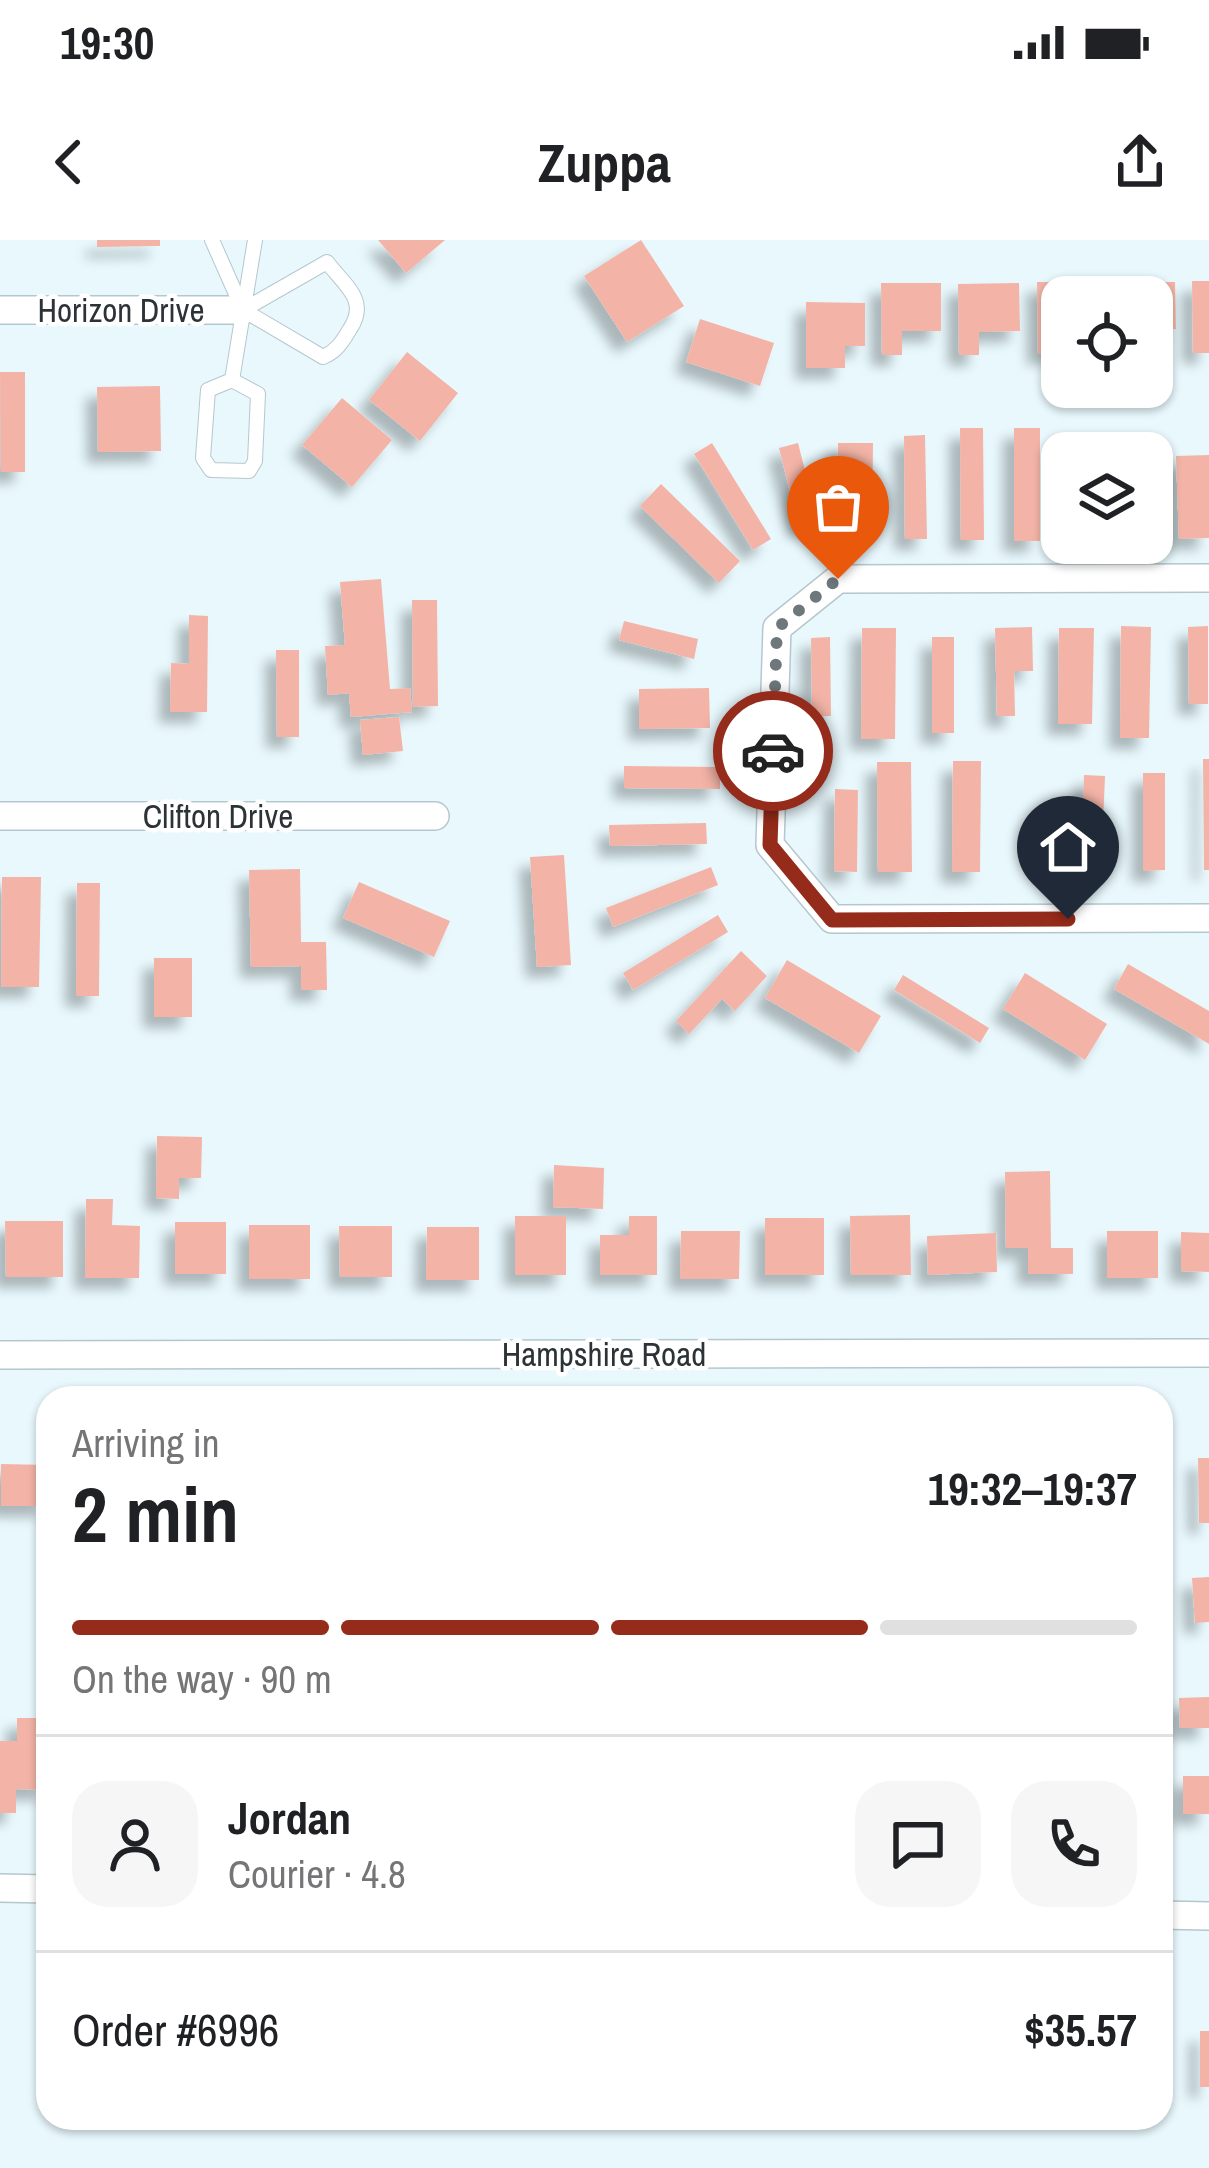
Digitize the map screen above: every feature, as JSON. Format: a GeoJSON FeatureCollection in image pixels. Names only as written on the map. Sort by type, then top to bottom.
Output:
{"type":"FeatureCollection","features":[{"type":"Feature","properties":{"kind":"street","name":"Horizon Drive"},"geometry":{"type":"LineString","coordinates":[[0,310],[243,310]]}},
{"type":"Feature","properties":{"kind":"street"},"geometry":{"type":"LineString","coordinates":[[1209,578],[838,579],[777,628],[770,845],[832,920],[1209,918]]}},
{"type":"Feature","properties":{"kind":"street","name":"Clifton Drive"},"geometry":{"type":"LineString","coordinates":[[0,816],[436,816]]}},
{"type":"Feature","properties":{"kind":"street","name":"Hampshire Road"},"geometry":{"type":"LineString","coordinates":[[0,1355],[1209,1354]]}},
{"type":"Feature","properties":{"kind":"street"},"geometry":{"type":"LineString","coordinates":[[0,1888],[36,1889]]}},
{"type":"Feature","properties":{"kind":"street"},"geometry":{"type":"LineString","coordinates":[[1173,1915],[1209,1916]]}},
{"type":"Feature","properties":{"kind":"lane"},"geometry":{"type":"LineString","coordinates":[[212,240],[243,310],[323,357],[336,351],[359,314],[359,304],[327,262],[243,310]]}},
{"type":"Feature","properties":{"kind":"lane"},"geometry":{"type":"LineString","coordinates":[[232,380],[255,240]]}},
{"type":"Feature","properties":{"kind":"lane"},"geometry":{"type":"LineString","coordinates":[[232,380],[258,394],[255,461],[249,471],[211,470],[203,458],[208,390],[232,380]]}},
{"type":"Feature","properties":{"kind":"building"},"geometry":{"type":"Polygon","coordinates":[[[97,240],[160,240],[160,246],[97,247],[97,240]]]}},
{"type":"Feature","properties":{"kind":"building"},"geometry":{"type":"Polygon","coordinates":[[[378,240],[445,240],[406,273],[378,240]]]}},
{"type":"Feature","properties":{"kind":"building"},"geometry":{"type":"Polygon","coordinates":[[[641,240],[684,306],[627,342],[584,276],[641,240]]]}},
{"type":"Feature","properties":{"kind":"building"},"geometry":{"type":"Polygon","coordinates":[[[1192,281],[1209,281],[1209,353],[1193,353],[1192,281]]]}},
{"type":"Feature","properties":{"kind":"building"},"geometry":{"type":"Polygon","coordinates":[[[1037,282],[1041,282],[1041,354],[1037,282]]]}},
{"type":"Feature","properties":{"kind":"building"},"geometry":{"type":"Polygon","coordinates":[[[1173,282],[1175,282],[1173,329],[1173,282]]]}},
{"type":"Feature","properties":{"kind":"building"},"geometry":{"type":"Polygon","coordinates":[[[881,283],[941,283],[941,331],[902,331],[902,355],[882,355],[881,283]]]}},
{"type":"Feature","properties":{"kind":"building"},"geometry":{"type":"Polygon","coordinates":[[[1019,283],[1020,331],[979,332],[979,355],[959,355],[958,284],[1019,283]]]}},
{"type":"Feature","properties":{"kind":"building"},"geometry":{"type":"Polygon","coordinates":[[[806,302],[865,303],[865,346],[845,346],[845,368],[806,368],[806,302]]]}},
{"type":"Feature","properties":{"kind":"building"},"geometry":{"type":"Polygon","coordinates":[[[700,319],[774,343],[760,386],[686,362],[700,319]]]}},
{"type":"Feature","properties":{"kind":"building"},"geometry":{"type":"Polygon","coordinates":[[[407,352],[458,393],[420,441],[369,400],[407,352]]]}},
{"type":"Feature","properties":{"kind":"building"},"geometry":{"type":"Polygon","coordinates":[[[0,372],[25,372],[25,472],[1,472],[0,372]]]}},
{"type":"Feature","properties":{"kind":"building"},"geometry":{"type":"Polygon","coordinates":[[[160,386],[161,451],[98,452],[97,387],[160,386]]]}},
{"type":"Feature","properties":{"kind":"building"},"geometry":{"type":"Polygon","coordinates":[[[342,398],[392,440],[352,487],[302,445],[342,398]]]}},
{"type":"Feature","properties":{"kind":"building"},"geometry":{"type":"Polygon","coordinates":[[[960,428],[983,428],[984,540],[961,540],[960,428]]]}},
{"type":"Feature","properties":{"kind":"building"},"geometry":{"type":"Polygon","coordinates":[[[1014,428],[1040,428],[1040,541],[1014,541],[1014,428]]]}},
{"type":"Feature","properties":{"kind":"building"},"geometry":{"type":"Polygon","coordinates":[[[925,435],[927,539],[905,539],[904,436],[925,435]]]}},
{"type":"Feature","properties":{"kind":"building"},"geometry":{"type":"Polygon","coordinates":[[[712,443],[771,539],[753,550],[694,454],[712,443]]]}},
{"type":"Feature","properties":{"kind":"building"},"geometry":{"type":"Polygon","coordinates":[[[798,443],[818,522],[799,527],[779,448],[798,443]]]}},
{"type":"Feature","properties":{"kind":"building"},"geometry":{"type":"Polygon","coordinates":[[[838,443],[873,443],[872,524],[837,524],[838,443]]]}},
{"type":"Feature","properties":{"kind":"building"},"geometry":{"type":"Polygon","coordinates":[[[1209,455],[1209,538],[1179,539],[1176,456],[1209,455]]]}},
{"type":"Feature","properties":{"kind":"building"},"geometry":{"type":"Polygon","coordinates":[[[661,484],[740,561],[719,583],[640,506],[661,484]]]}},
{"type":"Feature","properties":{"kind":"building"},"geometry":{"type":"Polygon","coordinates":[[[381,579],[390,689],[410,688],[412,712],[351,717],[349,693],[328,695],[325,646],[345,645],[340,582],[381,579]]]}},
{"type":"Feature","properties":{"kind":"building"},"geometry":{"type":"Polygon","coordinates":[[[412,600],[437,600],[438,706],[413,707],[412,600]]]}},
{"type":"Feature","properties":{"kind":"building"},"geometry":{"type":"Polygon","coordinates":[[[189,615],[208,616],[207,712],[170,712],[171,663],[189,664],[189,615]]]}},
{"type":"Feature","properties":{"kind":"building"},"geometry":{"type":"Polygon","coordinates":[[[624,621],[698,639],[694,659],[619,640],[624,621]]]}},
{"type":"Feature","properties":{"kind":"building"},"geometry":{"type":"Polygon","coordinates":[[[1121,626],[1151,627],[1149,738],[1120,738],[1121,626]]]}},
{"type":"Feature","properties":{"kind":"building"},"geometry":{"type":"Polygon","coordinates":[[[1208,626],[1208,704],[1189,704],[1188,627],[1208,626]]]}},
{"type":"Feature","properties":{"kind":"building"},"geometry":{"type":"Polygon","coordinates":[[[1032,627],[1033,671],[1014,671],[1015,716],[997,716],[995,628],[1032,627]]]}},
{"type":"Feature","properties":{"kind":"building"},"geometry":{"type":"Polygon","coordinates":[[[862,628],[896,628],[895,739],[861,739],[862,628]]]}},
{"type":"Feature","properties":{"kind":"building"},"geometry":{"type":"Polygon","coordinates":[[[1059,628],[1094,628],[1092,724],[1058,724],[1059,628]]]}},
{"type":"Feature","properties":{"kind":"building"},"geometry":{"type":"Polygon","coordinates":[[[830,637],[831,716],[812,716],[811,638],[830,637]]]}},
{"type":"Feature","properties":{"kind":"building"},"geometry":{"type":"Polygon","coordinates":[[[932,637],[954,637],[954,733],[932,733],[932,637]]]}},
{"type":"Feature","properties":{"kind":"building"},"geometry":{"type":"Polygon","coordinates":[[[276,650],[299,650],[299,737],[277,737],[276,650]]]}},
{"type":"Feature","properties":{"kind":"building"},"geometry":{"type":"Polygon","coordinates":[[[709,688],[710,728],[639,729],[639,689],[709,688]]]}},
{"type":"Feature","properties":{"kind":"building"},"geometry":{"type":"Polygon","coordinates":[[[399,717],[403,751],[363,755],[360,720],[399,717]]]}},
{"type":"Feature","properties":{"kind":"building"},"geometry":{"type":"Polygon","coordinates":[[[1203,759],[1209,759],[1209,870],[1204,870],[1203,759]]]}},
{"type":"Feature","properties":{"kind":"building"},"geometry":{"type":"Polygon","coordinates":[[[953,761],[981,761],[980,872],[952,872],[953,761]]]}},
{"type":"Feature","properties":{"kind":"building"},"geometry":{"type":"Polygon","coordinates":[[[877,762],[911,762],[912,872],[878,872],[877,762]]]}},
{"type":"Feature","properties":{"kind":"building"},"geometry":{"type":"Polygon","coordinates":[[[624,766],[720,767],[720,789],[624,788],[624,766]]]}},
{"type":"Feature","properties":{"kind":"building"},"geometry":{"type":"Polygon","coordinates":[[[1143,773],[1165,773],[1165,870],[1143,871],[1143,773]]]}},
{"type":"Feature","properties":{"kind":"building"},"geometry":{"type":"Polygon","coordinates":[[[1084,775],[1105,776],[1101,871],[1060,869],[1063,798],[1083,799],[1084,775]]]}},
{"type":"Feature","properties":{"kind":"building"},"geometry":{"type":"Polygon","coordinates":[[[835,789],[858,790],[857,872],[834,871],[835,789]]]}},
{"type":"Feature","properties":{"kind":"building"},"geometry":{"type":"Polygon","coordinates":[[[706,823],[707,844],[610,846],[609,825],[706,823]]]}},
{"type":"Feature","properties":{"kind":"building"},"geometry":{"type":"Polygon","coordinates":[[[564,855],[571,965],[537,967],[530,857],[564,855]]]}},
{"type":"Feature","properties":{"kind":"building"},"geometry":{"type":"Polygon","coordinates":[[[711,867],[718,885],[613,927],[606,908],[711,867]]]}},
{"type":"Feature","properties":{"kind":"building"},"geometry":{"type":"Polygon","coordinates":[[[300,869],[301,942],[326,942],[327,990],[301,990],[301,966],[251,967],[249,870],[300,869]]]}},
{"type":"Feature","properties":{"kind":"building"},"geometry":{"type":"Polygon","coordinates":[[[2,877],[41,877],[39,987],[1,987],[2,877]]]}},
{"type":"Feature","properties":{"kind":"building"},"geometry":{"type":"Polygon","coordinates":[[[359,882],[450,921],[434,957],[343,918],[359,882]]]}},
{"type":"Feature","properties":{"kind":"building"},"geometry":{"type":"Polygon","coordinates":[[[77,883],[100,883],[99,996],[76,996],[77,883]]]}},
{"type":"Feature","properties":{"kind":"building"},"geometry":{"type":"Polygon","coordinates":[[[718,915],[728,932],[633,990],[623,973],[718,915]]]}},
{"type":"Feature","properties":{"kind":"building"},"geometry":{"type":"Polygon","coordinates":[[[741,951],[767,976],[735,1011],[722,999],[689,1034],[676,1021],[741,951]]]}},
{"type":"Feature","properties":{"kind":"building"},"geometry":{"type":"Polygon","coordinates":[[[154,958],[192,958],[192,1017],[154,1017],[154,958]]]}},
{"type":"Feature","properties":{"kind":"building"},"geometry":{"type":"Polygon","coordinates":[[[787,960],[881,1016],[859,1053],[765,998],[787,960]]]}},
{"type":"Feature","properties":{"kind":"building"},"geometry":{"type":"Polygon","coordinates":[[[1128,964],[1209,1011],[1209,1044],[1114,989],[1128,964]]]}},
{"type":"Feature","properties":{"kind":"building"},"geometry":{"type":"Polygon","coordinates":[[[1025,973],[1107,1024],[1085,1060],[1003,1009],[1025,973]]]}},
{"type":"Feature","properties":{"kind":"building"},"geometry":{"type":"Polygon","coordinates":[[[903,975],[989,1028],[980,1043],[894,990],[903,975]]]}},
{"type":"Feature","properties":{"kind":"building"},"geometry":{"type":"Polygon","coordinates":[[[157,1136],[202,1137],[201,1178],[179,1178],[179,1199],[156,1198],[157,1136]]]}},
{"type":"Feature","properties":{"kind":"building"},"geometry":{"type":"Polygon","coordinates":[[[554,1165],[604,1168],[603,1209],[553,1207],[554,1165]]]}},
{"type":"Feature","properties":{"kind":"building"},"geometry":{"type":"Polygon","coordinates":[[[1050,1171],[1051,1248],[1073,1248],[1073,1274],[1028,1274],[1028,1248],[1006,1248],[1005,1172],[1050,1171]]]}},
{"type":"Feature","properties":{"kind":"building"},"geometry":{"type":"Polygon","coordinates":[[[86,1199],[113,1199],[112,1225],[140,1226],[139,1278],[85,1278],[86,1199]]]}},
{"type":"Feature","properties":{"kind":"building"},"geometry":{"type":"Polygon","coordinates":[[[910,1215],[911,1275],[851,1275],[850,1216],[910,1215]]]}},
{"type":"Feature","properties":{"kind":"building"},"geometry":{"type":"Polygon","coordinates":[[[515,1216],[566,1216],[566,1275],[515,1275],[515,1216]]]}},
{"type":"Feature","properties":{"kind":"building"},"geometry":{"type":"Polygon","coordinates":[[[629,1216],[657,1216],[657,1275],[600,1275],[600,1235],[629,1235],[629,1216]]]}},
{"type":"Feature","properties":{"kind":"building"},"geometry":{"type":"Polygon","coordinates":[[[765,1218],[824,1218],[824,1275],[765,1275],[765,1218]]]}},
{"type":"Feature","properties":{"kind":"building"},"geometry":{"type":"Polygon","coordinates":[[[5,1221],[63,1221],[63,1277],[6,1277],[5,1221]]]}},
{"type":"Feature","properties":{"kind":"building"},"geometry":{"type":"Polygon","coordinates":[[[175,1222],[226,1222],[226,1274],[175,1274],[175,1222]]]}},
{"type":"Feature","properties":{"kind":"building"},"geometry":{"type":"Polygon","coordinates":[[[249,1225],[310,1225],[310,1279],[249,1279],[249,1225]]]}},
{"type":"Feature","properties":{"kind":"building"},"geometry":{"type":"Polygon","coordinates":[[[339,1226],[392,1226],[392,1277],[340,1277],[339,1226]]]}},
{"type":"Feature","properties":{"kind":"building"},"geometry":{"type":"Polygon","coordinates":[[[427,1227],[479,1227],[479,1280],[426,1280],[427,1227]]]}},
{"type":"Feature","properties":{"kind":"building"},"geometry":{"type":"Polygon","coordinates":[[[681,1231],[740,1231],[739,1279],[680,1279],[681,1231]]]}},
{"type":"Feature","properties":{"kind":"building"},"geometry":{"type":"Polygon","coordinates":[[[1107,1231],[1158,1231],[1158,1278],[1107,1278],[1107,1231]]]}},
{"type":"Feature","properties":{"kind":"building"},"geometry":{"type":"Polygon","coordinates":[[[1181,1232],[1209,1233],[1209,1272],[1181,1271],[1181,1232]]]}},
{"type":"Feature","properties":{"kind":"building"},"geometry":{"type":"Polygon","coordinates":[[[996,1233],[997,1272],[928,1275],[927,1236],[996,1233]]]}},
{"type":"Feature","properties":{"kind":"building"},"geometry":{"type":"Polygon","coordinates":[[[1198,1458],[1209,1458],[1209,1523],[1199,1523],[1198,1458]]]}},
{"type":"Feature","properties":{"kind":"building"},"geometry":{"type":"Polygon","coordinates":[[[1,1464],[36,1465],[36,1506],[1,1506],[1,1464]]]}},
{"type":"Feature","properties":{"kind":"building"},"geometry":{"type":"Polygon","coordinates":[[[1209,1577],[1209,1622],[1195,1623],[1192,1578],[1209,1577]]]}},
{"type":"Feature","properties":{"kind":"building"},"geometry":{"type":"Polygon","coordinates":[[[1209,1697],[1209,1728],[1180,1728],[1179,1698],[1209,1697]]]}},
{"type":"Feature","properties":{"kind":"building"},"geometry":{"type":"Polygon","coordinates":[[[17,1718],[36,1718],[36,1790],[16,1789],[16,1813],[0,1813],[0,1741],[17,1741],[17,1718]]]}},
{"type":"Feature","properties":{"kind":"building"},"geometry":{"type":"Polygon","coordinates":[[[1183,1776],[1209,1776],[1209,1814],[1183,1814],[1183,1776]]]}},
{"type":"Feature","properties":{"kind":"building"},"geometry":{"type":"Polygon","coordinates":[[[1200,2031],[1209,2031],[1209,2087],[1200,2087],[1200,2031]]]}},
{"type":"Feature","properties":{"kind":"way so far"},"geometry":{"type":"LineString","coordinates":[[773,751],[777,628],[838,579]]}},
{"type":"Feature","properties":{"kind":"route"},"geometry":{"type":"LineString","coordinates":[[773,751],[770,845],[832,920],[1068,919]]}}]}
